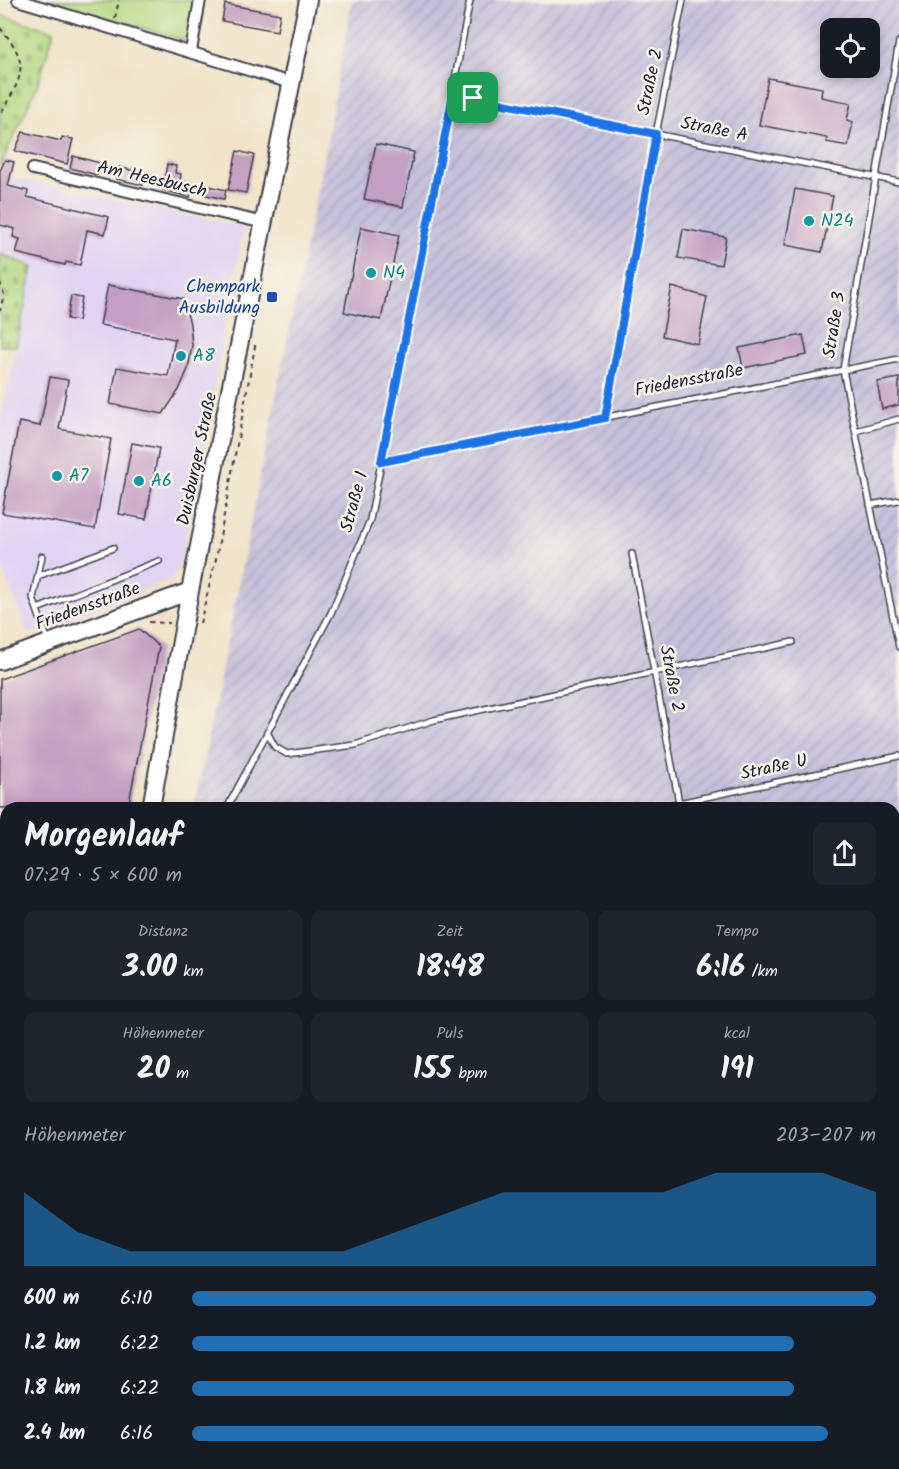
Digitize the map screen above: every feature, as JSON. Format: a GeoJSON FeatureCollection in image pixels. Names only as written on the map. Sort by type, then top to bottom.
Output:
{"type":"FeatureCollection","features":[{"type":"Feature","properties":{"kind":"main road","name":"Duisburger Straße"},"geometry":{"type":"LineString","coordinates":[[151,802],[190,591],[308,0]]}},
{"type":"Feature","properties":{"kind":"main road","name":"Friedensstraße"},"geometry":{"type":"LineString","coordinates":[[0,661],[190,591]]}},
{"type":"Feature","properties":{"kind":"street"},"geometry":{"type":"LineString","coordinates":[[18,0],[291,83]]}},
{"type":"Feature","properties":{"kind":"street"},"geometry":{"type":"LineString","coordinates":[[191,51],[200,0]]}},
{"type":"Feature","properties":{"kind":"street","name":"Am Heesbusch"},"geometry":{"type":"LineString","coordinates":[[33,169],[264,223]]}},
{"type":"Feature","properties":{"kind":"lane","name":"Straße 1"},"geometry":{"type":"LineString","coordinates":[[230,802],[339,592],[370,520],[470,0]]}},
{"type":"Feature","properties":{"kind":"lane","name":"Straße 2"},"geometry":{"type":"LineString","coordinates":[[605,418],[656,134],[683,0]]}},
{"type":"Feature","properties":{"kind":"lane","name":"Straße 3"},"geometry":{"type":"LineString","coordinates":[[899,42],[843,370],[899,647]]}},
{"type":"Feature","properties":{"kind":"lane","name":"Straße A"},"geometry":{"type":"LineString","coordinates":[[453,94],[899,182]]}},
{"type":"Feature","properties":{"kind":"lane","name":"Friedensstraße"},"geometry":{"type":"LineString","coordinates":[[381,462],[899,359]]}},
{"type":"Feature","properties":{"kind":"lane"},"geometry":{"type":"LineString","coordinates":[[856,431],[899,419]]}},
{"type":"Feature","properties":{"kind":"lane"},"geometry":{"type":"LineString","coordinates":[[870,505],[899,500]]}},
{"type":"Feature","properties":{"kind":"lane"},"geometry":{"type":"LineString","coordinates":[[38,576],[113,548]]}},
{"type":"Feature","properties":{"kind":"lane","name":"Straße 2"},"geometry":{"type":"LineString","coordinates":[[632,554],[678,802]]}},
{"type":"Feature","properties":{"kind":"lane"},"geometry":{"type":"LineString","coordinates":[[42,556],[33,598],[49,643]]}},
{"type":"Feature","properties":{"kind":"lane"},"geometry":{"type":"LineString","coordinates":[[37,609],[159,561]]}},
{"type":"Feature","properties":{"kind":"lane"},"geometry":{"type":"LineString","coordinates":[[267,732],[275,747],[286,754],[355,745],[435,720],[536,696],[654,674],[793,642]]}},
{"type":"Feature","properties":{"kind":"lane","name":"Straße U"},"geometry":{"type":"LineString","coordinates":[[697,802],[899,756]]}},
{"type":"Feature","properties":{"kind":"path"},"geometry":{"type":"LineString","coordinates":[[113,28],[119,0]]}},
{"type":"Feature","properties":{"kind":"path"},"geometry":{"type":"LineString","coordinates":[[0,28],[16,47],[21,70],[0,115]]}},
{"type":"Feature","properties":{"kind":"path"},"geometry":{"type":"LineString","coordinates":[[0,282],[4,294],[0,311]]}},
{"type":"Feature","properties":{"kind":"path"},"geometry":{"type":"LineString","coordinates":[[199,628],[216,558],[258,332]]}},
{"type":"Feature","properties":{"kind":"shaded area"},"geometry":{"type":"Polygon","coordinates":[[[352,0],[899,0],[899,802],[195,802],[325,151],[352,0]]]}},
{"type":"Feature","properties":{"kind":"shaded area"},"geometry":{"type":"Polygon","coordinates":[[[0,175],[244,227],[181,563],[171,580],[28,634],[0,562],[0,424],[33,268],[0,254],[0,175]]]}},
{"type":"Feature","properties":{"kind":"shaded area"},"geometry":{"type":"Polygon","coordinates":[[[140,630],[161,647],[130,802],[0,802],[0,681],[140,630]]]}},
{"type":"Feature","properties":{"kind":"green space"},"geometry":{"type":"Polygon","coordinates":[[[46,0],[195,0],[187,41],[46,0]]]}},
{"type":"Feature","properties":{"kind":"green space"},"geometry":{"type":"Polygon","coordinates":[[[0,15],[54,31],[38,84],[0,167],[0,15]]]}},
{"type":"Feature","properties":{"kind":"green space"},"geometry":{"type":"Polygon","coordinates":[[[0,254],[33,267],[16,346],[0,346],[0,254]]]}},
{"type":"Feature","properties":{"kind":"building"},"geometry":{"type":"Polygon","coordinates":[[[225,4],[280,14],[277,31],[222,21],[225,4]]]}},
{"type":"Feature","properties":{"kind":"building"},"geometry":{"type":"Polygon","coordinates":[[[768,78],[822,88],[821,97],[851,103],[847,120],[853,122],[848,146],[826,142],[827,138],[759,125],[768,78]]]}},
{"type":"Feature","properties":{"kind":"building"},"geometry":{"type":"Polygon","coordinates":[[[23,132],[61,141],[62,137],[73,139],[67,164],[15,151],[23,132]]]}},
{"type":"Feature","properties":{"kind":"building"},"geometry":{"type":"Polygon","coordinates":[[[376,144],[414,152],[403,207],[364,199],[376,144]]]}},
{"type":"Feature","properties":{"kind":"building"},"geometry":{"type":"Polygon","coordinates":[[[237,151],[254,155],[246,193],[228,190],[237,151]]]}},
{"type":"Feature","properties":{"kind":"building"},"geometry":{"type":"Polygon","coordinates":[[[73,156],[100,163],[97,175],[70,168],[73,156]]]}},
{"type":"Feature","properties":{"kind":"building"},"geometry":{"type":"Polygon","coordinates":[[[5,160],[14,162],[8,186],[28,191],[27,197],[109,217],[105,234],[87,230],[80,265],[66,262],[65,265],[16,253],[20,239],[13,237],[15,229],[0,225],[0,171],[5,160]]]}},
{"type":"Feature","properties":{"kind":"building"},"geometry":{"type":"Polygon","coordinates":[[[167,164],[176,166],[175,173],[181,174],[180,182],[193,185],[190,197],[163,190],[167,164]]]}},
{"type":"Feature","properties":{"kind":"building"},"geometry":{"type":"Polygon","coordinates":[[[119,167],[146,174],[143,185],[116,179],[119,167]]]}},
{"type":"Feature","properties":{"kind":"building"},"geometry":{"type":"Polygon","coordinates":[[[205,185],[226,190],[224,199],[202,194],[205,185]]]}},
{"type":"Feature","properties":{"kind":"building","name":"N24"},"geometry":{"type":"Polygon","coordinates":[[[795,189],[833,196],[822,252],[785,245],[795,189]]]}},
{"type":"Feature","properties":{"kind":"building","name":"N4"},"geometry":{"type":"Polygon","coordinates":[[[361,227],[399,235],[381,320],[344,312],[361,227]]]}},
{"type":"Feature","properties":{"kind":"building"},"geometry":{"type":"Polygon","coordinates":[[[683,229],[726,237],[721,265],[678,258],[683,229]]]}},
{"type":"Feature","properties":{"kind":"building","name":"A8"},"geometry":{"type":"Polygon","coordinates":[[[108,285],[183,299],[190,324],[192,346],[188,369],[179,390],[163,414],[110,404],[117,367],[168,376],[175,339],[100,325],[108,285]]]}},
{"type":"Feature","properties":{"kind":"building"},"geometry":{"type":"Polygon","coordinates":[[[672,287],[707,297],[698,344],[662,336],[672,287]]]}},
{"type":"Feature","properties":{"kind":"building"},"geometry":{"type":"Polygon","coordinates":[[[71,296],[82,298],[78,321],[67,319],[71,296]]]}},
{"type":"Feature","properties":{"kind":"building"},"geometry":{"type":"Polygon","coordinates":[[[803,335],[807,355],[743,368],[739,348],[803,335]]]}},
{"type":"Feature","properties":{"kind":"building","name":"A7"},"geometry":{"type":"Polygon","coordinates":[[[50,377],[68,380],[59,429],[111,439],[95,529],[2,513],[19,422],[40,426],[50,377]]]}},
{"type":"Feature","properties":{"kind":"building"},"geometry":{"type":"Polygon","coordinates":[[[899,378],[899,405],[882,409],[877,382],[899,378]]]}},
{"type":"Feature","properties":{"kind":"building","name":"A6"},"geometry":{"type":"Polygon","coordinates":[[[132,443],[159,448],[146,519],[119,514],[132,443]]]}},
{"type":"Feature","properties":{"kind":"building"},"geometry":{"type":"Polygon","coordinates":[[[139,629],[159,647],[129,802],[0,802],[0,679],[139,629]]]}},
{"type":"Feature","properties":{"kind":"place","name":"N24"},"geometry":{"type":"Point","coordinates":[809,221]}},
{"type":"Feature","properties":{"kind":"place","name":"N4"},"geometry":{"type":"Point","coordinates":[371,273]}},
{"type":"Feature","properties":{"kind":"place","name":"Chempark Ausbildung"},"geometry":{"type":"Point","coordinates":[272,297]}},
{"type":"Feature","properties":{"kind":"place","name":"A8"},"geometry":{"type":"Point","coordinates":[181,356]}},
{"type":"Feature","properties":{"kind":"place","name":"A7"},"geometry":{"type":"Point","coordinates":[57,476]}},
{"type":"Feature","properties":{"kind":"place","name":"A6"},"geometry":{"type":"Point","coordinates":[139,481]}},
{"type":"Feature","properties":{"kind":"route"},"geometry":{"type":"LineString","coordinates":[[453,94],[473,98],[656,134],[605,418],[381,462],[453,94]]}}]}
